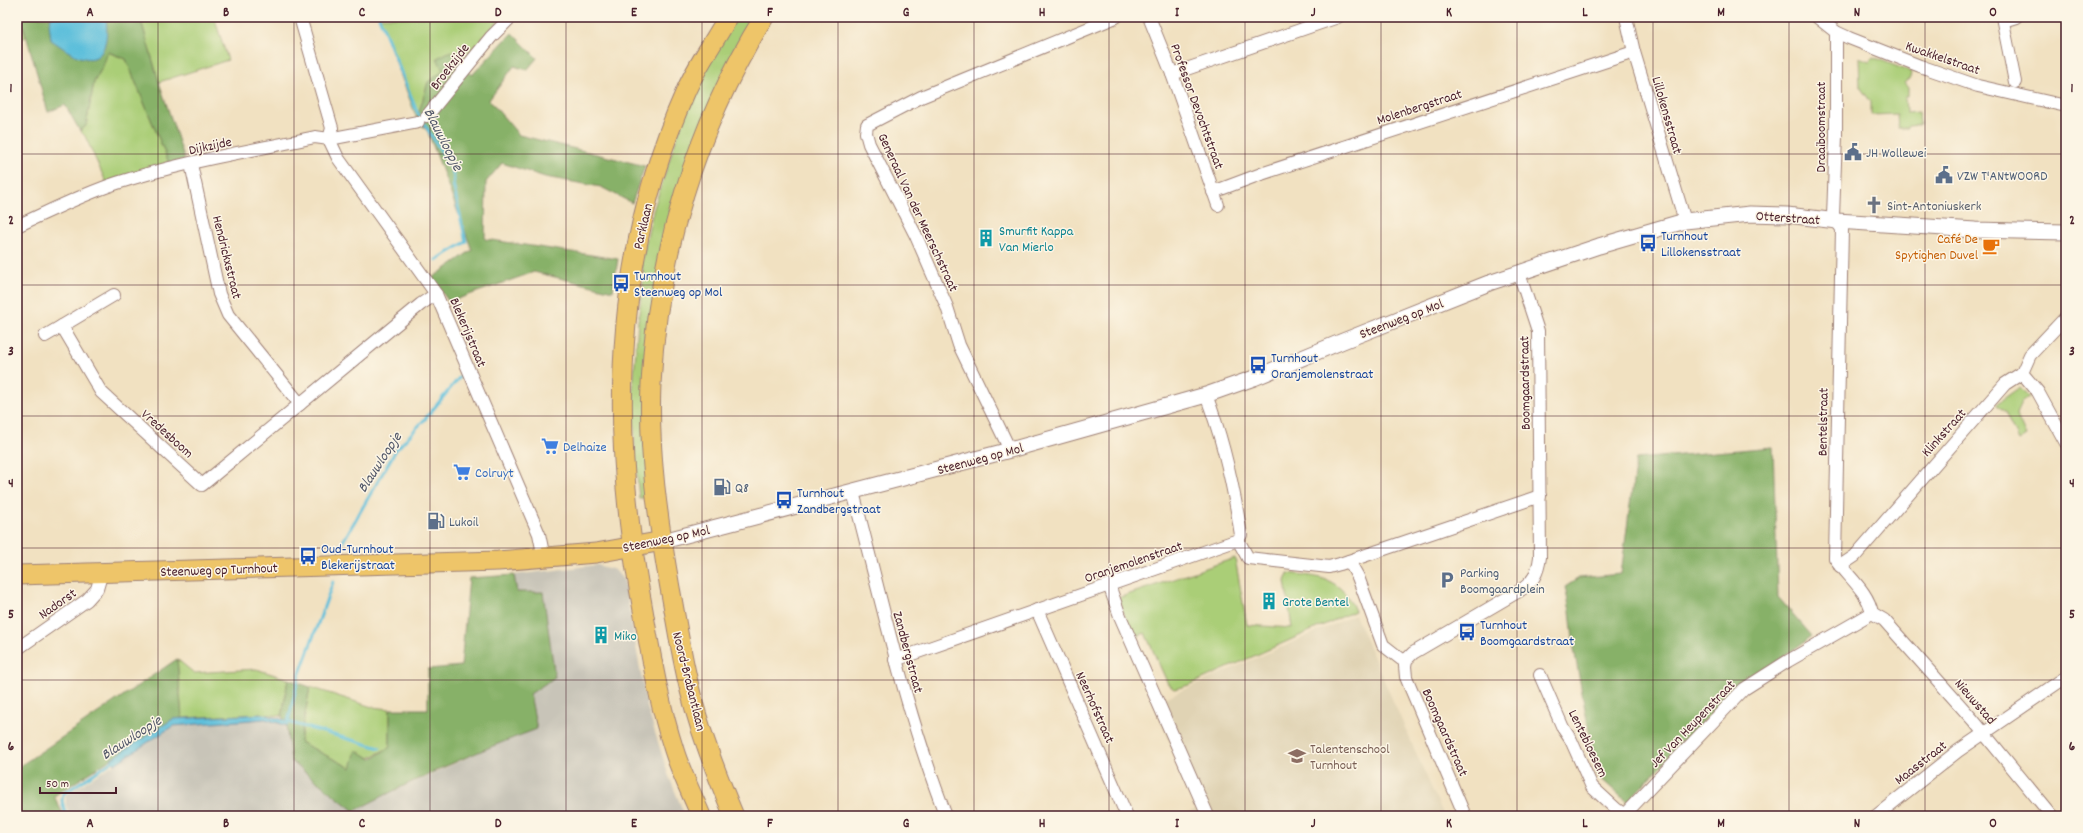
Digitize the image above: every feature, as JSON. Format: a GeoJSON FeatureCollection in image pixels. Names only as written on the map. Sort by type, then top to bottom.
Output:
{"type":"FeatureCollection","features":[{"type":"Feature","properties":{"kind":"main road","name":"Parklaan"},"geometry":{"type":"LineString","coordinates":[[632,547],[623,439],[621,391],[623,336],[630,280],[644,211],[663,151],[685,92],[728,17]]}},
{"type":"Feature","properties":{"kind":"main road"},"geometry":{"type":"LineString","coordinates":[[663,541],[652,453],[651,385],[657,307],[678,216],[694,162],[721,97],[742,52],[764,17]]}},
{"type":"Feature","properties":{"kind":"main road","name":"Steenweg op Mol"},"geometry":{"type":"LineString","coordinates":[[422,563],[544,558],[596,553],[663,541]]}},
{"type":"Feature","properties":{"kind":"main road","name":"Noord-Brabantlaan"},"geometry":{"type":"LineString","coordinates":[[663,541],[682,656],[691,696],[704,736],[734,816]]}},
{"type":"Feature","properties":{"kind":"main road"},"geometry":{"type":"LineString","coordinates":[[632,547],[652,665],[674,750],[701,816]]}},
{"type":"Feature","properties":{"kind":"main road","name":"Steenweg op Turnhout"},"geometry":{"type":"LineString","coordinates":[[17,575],[422,563]]}},
{"type":"Feature","properties":{"kind":"street"},"geometry":{"type":"LineString","coordinates":[[300,17],[332,128],[329,139]]}},
{"type":"Feature","properties":{"kind":"street","name":"Broekzijde"},"geometry":{"type":"LineString","coordinates":[[422,119],[491,37],[511,17]]}},
{"type":"Feature","properties":{"kind":"street","name":"Generaal Van der Meerschstraat"},"geometry":{"type":"LineString","coordinates":[[1010,450],[959,345],[947,307],[919,243],[869,144],[866,133],[867,125],[922,97],[1116,17]]}},
{"type":"Feature","properties":{"kind":"street","name":"Professor Devochtstraat"},"geometry":{"type":"LineString","coordinates":[[1149,17],[1172,74],[1218,205]]}},
{"type":"Feature","properties":{"kind":"street"},"geometry":{"type":"LineString","coordinates":[[1172,74],[1338,17]]}},
{"type":"Feature","properties":{"kind":"street","name":"Lillokensstraat"},"geometry":{"type":"LineString","coordinates":[[1626,17],[1634,52],[1685,221]]}},
{"type":"Feature","properties":{"kind":"street","name":"Kwakkelstraat"},"geometry":{"type":"LineString","coordinates":[[1817,17],[1836,32],[1878,50],[1960,80],[2066,106]]}},
{"type":"Feature","properties":{"kind":"street"},"geometry":{"type":"LineString","coordinates":[[2015,82],[2002,19],[2016,17]]}},
{"type":"Feature","properties":{"kind":"street","name":"Draaiboomstraat"},"geometry":{"type":"LineString","coordinates":[[1836,32],[1836,136],[1833,216],[1837,221]]}},
{"type":"Feature","properties":{"kind":"street","name":"Molenbergstraat"},"geometry":{"type":"LineString","coordinates":[[1213,192],[1261,174],[1634,52]]}},
{"type":"Feature","properties":{"kind":"street","name":"Dijkzijde"},"geometry":{"type":"LineString","coordinates":[[17,226],[62,205],[117,183],[191,164],[315,137],[329,139],[422,119]]}},
{"type":"Feature","properties":{"kind":"street","name":"Blekerijstraat"},"geometry":{"type":"LineString","coordinates":[[329,139],[338,158],[436,294],[539,534],[544,558]]}},
{"type":"Feature","properties":{"kind":"street","name":"Hendrickxstraat"},"geometry":{"type":"LineString","coordinates":[[191,164],[219,294],[222,301],[228,314],[300,404]]}},
{"type":"Feature","properties":{"kind":"street","name":"Otterstraat"},"geometry":{"type":"LineString","coordinates":[[1519,273],[1599,246],[1685,221],[1750,214],[1787,215],[1837,221],[1975,230],[2066,232]]}},
{"type":"Feature","properties":{"kind":"street","name":"Bentelstraat"},"geometry":{"type":"LineString","coordinates":[[1837,221],[1842,229],[1834,526],[1835,558],[1864,594],[1870,604],[1872,613]]}},
{"type":"Feature","properties":{"kind":"street","name":"Steenweg op Mol"},"geometry":{"type":"LineString","coordinates":[[663,541],[1010,450],[1206,395],[1254,378],[1391,322],[1519,273]]}},
{"type":"Feature","properties":{"kind":"street","name":"Boomgaardstraat"},"geometry":{"type":"LineString","coordinates":[[1465,816],[1404,670],[1406,660],[1412,653],[1528,586],[1536,575],[1540,557],[1538,330],[1519,273]]}},
{"type":"Feature","properties":{"kind":"street"},"geometry":{"type":"LineString","coordinates":[[300,404],[421,304],[436,294]]}},
{"type":"Feature","properties":{"kind":"street"},"geometry":{"type":"LineString","coordinates":[[45,336],[114,295]]}},
{"type":"Feature","properties":{"kind":"street"},"geometry":{"type":"LineString","coordinates":[[2066,317],[2030,355],[2022,373],[2038,392],[2066,443]]}},
{"type":"Feature","properties":{"kind":"street","name":"Vredesboom"},"geometry":{"type":"LineString","coordinates":[[62,326],[97,396],[202,485],[300,404]]}},
{"type":"Feature","properties":{"kind":"street","name":"Klinkstraat"},"geometry":{"type":"LineString","coordinates":[[1840,566],[1855,556],[2005,384],[2022,373]]}},
{"type":"Feature","properties":{"kind":"street"},"geometry":{"type":"LineString","coordinates":[[1206,395],[1215,420],[1232,491],[1241,535],[1238,540],[1248,558],[1329,567],[1540,496]]}},
{"type":"Feature","properties":{"kind":"street","name":"Zandbergstraat"},"geometry":{"type":"LineString","coordinates":[[853,492],[895,660],[915,731],[946,816]]}},
{"type":"Feature","properties":{"kind":"street","name":"Oranjemolenstraat"},"geometry":{"type":"LineString","coordinates":[[895,660],[1238,540]]}},
{"type":"Feature","properties":{"kind":"street"},"geometry":{"type":"LineString","coordinates":[[1349,561],[1358,577],[1383,645],[1401,659],[1406,660]]}},
{"type":"Feature","properties":{"kind":"street","name":"Nadorst"},"geometry":{"type":"LineString","coordinates":[[17,648],[87,600],[97,589],[102,572]]}},
{"type":"Feature","properties":{"kind":"street"},"geometry":{"type":"LineString","coordinates":[[1109,585],[1120,616],[1208,816]]}},
{"type":"Feature","properties":{"kind":"street","name":"Neerhofstraat"},"geometry":{"type":"LineString","coordinates":[[1037,610],[1127,816]]}},
{"type":"Feature","properties":{"kind":"street","name":"Nieuwstad"},"geometry":{"type":"LineString","coordinates":[[1872,613],[1884,620],[1984,732],[2052,816]]}},
{"type":"Feature","properties":{"kind":"street","name":"Jef Van Heupenstraat"},"geometry":{"type":"LineString","coordinates":[[1625,815],[1744,689],[1872,613]]}},
{"type":"Feature","properties":{"kind":"street","name":"Lentebloesem"},"geometry":{"type":"LineString","coordinates":[[1540,675],[1563,728],[1571,740],[1592,787],[1616,809],[1625,815]]}},
{"type":"Feature","properties":{"kind":"street","name":"Maasstraat"},"geometry":{"type":"LineString","coordinates":[[1876,816],[1984,732],[2066,677]]}},
{"type":"Feature","properties":{"kind":"shaded area"},"geometry":{"type":"Polygon","coordinates":[[[597,565],[615,570],[624,581],[647,707],[668,774],[685,816],[70,816],[66,805],[66,795],[173,726],[265,719],[286,725],[354,811],[385,795],[497,744],[537,729],[530,694],[555,677],[543,592],[517,592],[514,575],[597,565]]]}},
{"type":"Feature","properties":{"kind":"shaded area","name":"Talentenschool Turnhout"},"geometry":{"type":"Polygon","coordinates":[[[1355,615],[1444,816],[1182,816],[1198,808],[1153,703],[1355,615]]]}},
{"type":"Feature","properties":{"kind":"green space"},"geometry":{"type":"Polygon","coordinates":[[[17,17],[140,17],[159,82],[185,160],[169,163],[126,59],[108,52],[103,66],[94,82],[86,126],[80,131],[65,105],[48,112],[22,21],[17,22],[17,17]]]}},
{"type":"Feature","properties":{"kind":"green space"},"geometry":{"type":"Polygon","coordinates":[[[140,17],[214,17],[228,60],[159,82],[140,17]]]}},
{"type":"Feature","properties":{"kind":"green space"},"geometry":{"type":"Polygon","coordinates":[[[379,17],[503,17],[460,61],[451,51],[443,71],[428,82],[417,119],[379,17]]]}},
{"type":"Feature","properties":{"kind":"green space"},"geometry":{"type":"Polygon","coordinates":[[[733,17],[755,17],[655,289],[650,498],[639,498],[635,454],[633,390],[638,321],[644,275],[641,264],[653,211],[682,121],[707,66],[733,17]]]}},
{"type":"Feature","properties":{"kind":"green space"},"geometry":{"type":"Polygon","coordinates":[[[21,20],[26,37],[17,41],[17,22],[21,20]]]}},
{"type":"Feature","properties":{"kind":"green space"},"geometry":{"type":"Polygon","coordinates":[[[512,33],[537,58],[527,70],[514,66],[489,100],[519,135],[645,166],[632,203],[601,187],[545,177],[502,163],[486,182],[485,239],[618,259],[613,291],[534,272],[449,302],[432,278],[472,250],[428,132],[417,119],[428,82],[443,71],[437,58],[451,51],[472,75],[512,33]]]}},
{"type":"Feature","properties":{"kind":"green space"},"geometry":{"type":"Polygon","coordinates":[[[107,52],[126,59],[169,163],[106,182],[85,136],[80,131],[86,126],[94,82],[103,66],[107,52]]]}},
{"type":"Feature","properties":{"kind":"green space"},"geometry":{"type":"Polygon","coordinates":[[[1859,57],[1869,61],[1873,57],[1911,72],[1910,78],[1904,83],[1908,88],[1908,97],[1905,97],[1906,113],[1919,112],[1920,125],[1908,126],[1907,128],[1898,128],[1897,114],[1871,115],[1871,102],[1860,87],[1859,57]]]}},
{"type":"Feature","properties":{"kind":"green space"},"geometry":{"type":"Polygon","coordinates":[[[2020,387],[2029,397],[2022,401],[2016,414],[2026,436],[2018,441],[2005,412],[1996,404],[2020,387]]]}},
{"type":"Feature","properties":{"kind":"green space"},"geometry":{"type":"Polygon","coordinates":[[[1773,447],[1778,597],[1812,636],[1721,703],[1627,802],[1597,775],[1574,649],[1570,611],[1565,587],[1579,578],[1621,574],[1636,459],[1773,447]]]}},
{"type":"Feature","properties":{"kind":"green space"},"geometry":{"type":"Polygon","coordinates":[[[1235,558],[1247,625],[1292,628],[1285,581],[1288,573],[1320,578],[1336,585],[1343,591],[1355,611],[1189,685],[1174,689],[1168,684],[1145,633],[1133,638],[1118,598],[1235,558]]]}},
{"type":"Feature","properties":{"kind":"green space"},"geometry":{"type":"Polygon","coordinates":[[[514,575],[517,592],[543,592],[555,677],[530,694],[537,729],[444,767],[354,811],[291,761],[286,725],[282,716],[288,679],[310,687],[300,742],[351,768],[356,750],[371,759],[390,747],[390,709],[428,709],[428,669],[461,666],[469,578],[514,575]]]}},
{"type":"Feature","properties":{"kind":"green space"},"geometry":{"type":"Polygon","coordinates":[[[177,659],[194,673],[256,669],[288,679],[282,716],[263,714],[182,718],[177,659]]]}},
{"type":"Feature","properties":{"kind":"green space"},"geometry":{"type":"Polygon","coordinates":[[[177,659],[182,718],[173,719],[54,796],[64,816],[17,816],[17,768],[177,659]]]}},
{"type":"Feature","properties":{"kind":"green space"},"geometry":{"type":"Polygon","coordinates":[[[310,687],[372,707],[390,709],[390,747],[351,768],[300,742],[310,687]]]}},
{"type":"Feature","properties":{"kind":"water"},"geometry":{"type":"Polygon","coordinates":[[[51,17],[106,17],[107,30],[105,45],[102,51],[98,56],[92,59],[84,58],[71,53],[51,40],[49,23],[51,17]]]}},
{"type":"Feature","properties":{"kind":"water"},"geometry":{"type":"Polygon","coordinates":[[[263,714],[285,720],[291,720],[288,726],[265,719],[173,726],[115,764],[111,759],[173,719],[263,714]]]}},
{"type":"Feature","properties":{"kind":"waterway","name":"Blauwloopje"},"geometry":{"type":"LineString","coordinates":[[379,17],[417,112],[452,169],[454,179],[453,184],[466,242],[436,260]]}},
{"type":"Feature","properties":{"kind":"waterway","name":"Blauwloopje"},"geometry":{"type":"LineString","coordinates":[[338,550],[396,450],[425,419],[463,373]]}},
{"type":"Feature","properties":{"kind":"waterway","name":"Blauwloopje"},"geometry":{"type":"LineString","coordinates":[[288,722],[299,676],[333,582]]}},
{"type":"Feature","properties":{"kind":"waterway","name":"Blauwloopje"},"geometry":{"type":"LineString","coordinates":[[288,722],[380,748]]}},
{"type":"Feature","properties":{"kind":"waterway","name":"Blauwloopje"},"geometry":{"type":"LineString","coordinates":[[66,816],[62,801],[63,794],[116,759]]}},
{"type":"Feature","properties":{"kind":"place","name":"JH Wollewei"},"geometry":{"type":"Point","coordinates":[1853,152]}},
{"type":"Feature","properties":{"kind":"place","name":"VZW T'ANtWOORD"},"geometry":{"type":"Point","coordinates":[1944,175]}},
{"type":"Feature","properties":{"kind":"place","name":"Sint-Antoniuskerk"},"geometry":{"type":"Point","coordinates":[1874,205]}},
{"type":"Feature","properties":{"kind":"place","name":"Smurfit Kappa Van Mierlo"},"geometry":{"type":"Point","coordinates":[986,238]}},
{"type":"Feature","properties":{"kind":"place","name":"Turnhout Lillokensstraat"},"geometry":{"type":"Point","coordinates":[1648,243]}},
{"type":"Feature","properties":{"kind":"place","name":"Café De Spytighen Duvel"},"geometry":{"type":"Point","coordinates":[1991,246]}},
{"type":"Feature","properties":{"kind":"place","name":"Turnhout Steenweg op Mol"},"geometry":{"type":"Point","coordinates":[621,283]}},
{"type":"Feature","properties":{"kind":"place","name":"Turnhout Oranjemolenstraat"},"geometry":{"type":"Point","coordinates":[1258,365]}},
{"type":"Feature","properties":{"kind":"place","name":"Delhaize"},"geometry":{"type":"Point","coordinates":[550,446]}},
{"type":"Feature","properties":{"kind":"place","name":"Colruyt"},"geometry":{"type":"Point","coordinates":[462,472]}},
{"type":"Feature","properties":{"kind":"place","name":"Q8"},"geometry":{"type":"Point","coordinates":[722,487]}},
{"type":"Feature","properties":{"kind":"place","name":"Turnhout Zandbergstraat"},"geometry":{"type":"Point","coordinates":[784,500]}},
{"type":"Feature","properties":{"kind":"place","name":"Lukoil"},"geometry":{"type":"Point","coordinates":[436,521]}},
{"type":"Feature","properties":{"kind":"place","name":"Oud-Turnhout Blekerijstraat"},"geometry":{"type":"Point","coordinates":[308,556]}},
{"type":"Feature","properties":{"kind":"place","name":"Parking Boomgaardplein"},"geometry":{"type":"Point","coordinates":[1447,580]}},
{"type":"Feature","properties":{"kind":"place","name":"Grote Bentel"},"geometry":{"type":"Point","coordinates":[1269,601]}},
{"type":"Feature","properties":{"kind":"place","name":"Turnhout Boomgaardstraat"},"geometry":{"type":"Point","coordinates":[1467,632]}},
{"type":"Feature","properties":{"kind":"place","name":"Miko"},"geometry":{"type":"Point","coordinates":[601,635]}},
{"type":"Feature","properties":{"kind":"place","name":"Talentenschool Turnhout"},"geometry":{"type":"Point","coordinates":[1297,756]}}]}
